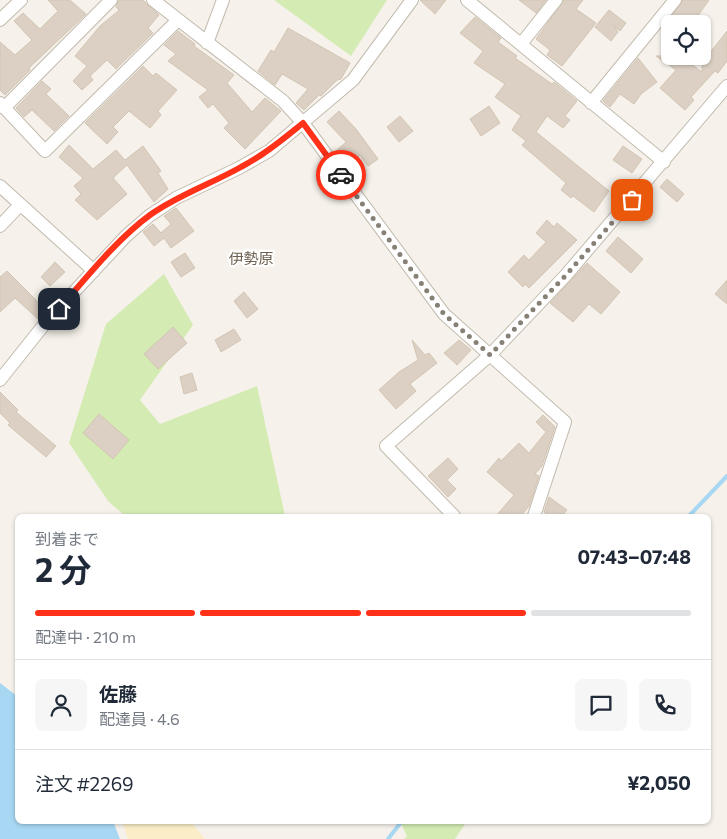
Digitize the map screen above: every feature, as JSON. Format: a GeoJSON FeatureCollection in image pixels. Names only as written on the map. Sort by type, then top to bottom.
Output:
{"type":"FeatureCollection","features":[{"type":"Feature","properties":{"kind":"street"},"geometry":{"type":"LineString","coordinates":[[0,20],[21,0]]}},
{"type":"Feature","properties":{"kind":"street"},"geometry":{"type":"LineString","coordinates":[[111,0],[2,106],[45,151],[178,20]]}},
{"type":"Feature","properties":{"kind":"street"},"geometry":{"type":"LineString","coordinates":[[153,0],[283,101],[303,123],[444,314],[565,422],[535,514]]}},
{"type":"Feature","properties":{"kind":"street"},"geometry":{"type":"LineString","coordinates":[[207,43],[223,0]]}},
{"type":"Feature","properties":{"kind":"street"},"geometry":{"type":"LineString","coordinates":[[0,380],[47,321],[148,216],[176,198],[240,168],[269,150],[303,123],[353,80],[412,0]]}},
{"type":"Feature","properties":{"kind":"street"},"geometry":{"type":"LineString","coordinates":[[467,0],[664,162]]}},
{"type":"Feature","properties":{"kind":"street"},"geometry":{"type":"LineString","coordinates":[[521,44],[556,0]]}},
{"type":"Feature","properties":{"kind":"street"},"geometry":{"type":"LineString","coordinates":[[591,103],[675,0]]}},
{"type":"Feature","properties":{"kind":"street"},"geometry":{"type":"LineString","coordinates":[[452,514],[386,446],[490,355],[566,275],[727,86]]}},
{"type":"Feature","properties":{"kind":"street"},"geometry":{"type":"LineString","coordinates":[[0,186],[19,206],[94,271]]}},
{"type":"Feature","properties":{"kind":"street"},"geometry":{"type":"LineString","coordinates":[[0,226],[19,206]]}},
{"type":"Feature","properties":{"kind":"green space"},"geometry":{"type":"Polygon","coordinates":[[[274,0],[387,0],[351,56],[274,0]]]}},
{"type":"Feature","properties":{"kind":"green space"},"geometry":{"type":"Polygon","coordinates":[[[164,274],[193,325],[140,400],[160,424],[257,386],[285,514],[123,514],[108,501],[69,443],[106,324],[164,274]]]}},
{"type":"Feature","properties":{"kind":"green space"},"geometry":{"type":"Polygon","coordinates":[[[401,824],[465,824],[455,839],[404,839],[407,836],[401,824]]]}},
{"type":"Feature","properties":{"kind":"sand"},"geometry":{"type":"Polygon","coordinates":[[[123,824],[192,824],[205,839],[128,839],[123,824]]]}},
{"type":"Feature","properties":{"kind":"water"},"geometry":{"type":"Polygon","coordinates":[[[0,683],[15,694],[15,824],[114,824],[120,839],[0,839],[0,683]]]}},
{"type":"Feature","properties":{"kind":"building"},"geometry":{"type":"Polygon","coordinates":[[[48,0],[70,0],[86,14],[29,68],[30,70],[5,95],[0,90],[0,42],[15,55],[32,40],[14,21],[23,13],[40,29],[58,11],[48,0]]]}},
{"type":"Feature","properties":{"kind":"building"},"geometry":{"type":"Polygon","coordinates":[[[119,0],[143,0],[159,15],[148,28],[153,33],[116,69],[107,60],[90,76],[93,80],[82,90],[73,81],[87,66],[75,56],[100,26],[119,10],[116,7],[119,0]]]}},
{"type":"Feature","properties":{"kind":"building"},"geometry":{"type":"Polygon","coordinates":[[[420,0],[446,0],[435,14],[420,0]]]}},
{"type":"Feature","properties":{"kind":"building"},"geometry":{"type":"Polygon","coordinates":[[[519,0],[546,0],[536,13],[519,0]]]}},
{"type":"Feature","properties":{"kind":"building"},"geometry":{"type":"Polygon","coordinates":[[[564,0],[583,0],[576,9],[596,23],[562,66],[547,55],[550,50],[536,39],[564,0]]]}},
{"type":"Feature","properties":{"kind":"building"},"geometry":{"type":"Polygon","coordinates":[[[683,0],[709,0],[698,15],[672,15],[683,0]]]}},
{"type":"Feature","properties":{"kind":"building"},"geometry":{"type":"Polygon","coordinates":[[[609,10],[626,23],[620,31],[613,25],[618,32],[611,41],[595,27],[609,10]]]}},
{"type":"Feature","properties":{"kind":"building"},"geometry":{"type":"Polygon","coordinates":[[[475,17],[501,38],[498,42],[517,56],[515,58],[552,84],[554,82],[577,101],[565,116],[570,120],[563,128],[547,116],[536,132],[609,191],[594,212],[573,196],[571,198],[561,190],[566,183],[522,145],[526,141],[512,130],[521,116],[495,97],[505,84],[474,63],[483,51],[460,33],[475,17]]]}},
{"type":"Feature","properties":{"kind":"building"},"geometry":{"type":"Polygon","coordinates":[[[288,28],[350,63],[341,79],[337,80],[321,96],[319,95],[304,110],[296,103],[308,89],[282,74],[275,85],[258,71],[271,50],[274,52],[288,28]]]}},
{"type":"Feature","properties":{"kind":"building"},"geometry":{"type":"Polygon","coordinates":[[[178,31],[195,44],[194,46],[234,75],[227,83],[252,112],[265,98],[281,111],[245,149],[224,128],[229,123],[213,104],[208,108],[199,97],[208,90],[168,61],[176,54],[164,45],[178,31]]]}},
{"type":"Feature","properties":{"kind":"building"},"geometry":{"type":"Polygon","coordinates":[[[727,31],[727,61],[718,73],[715,71],[691,97],[694,100],[685,110],[660,88],[676,70],[669,65],[692,65],[702,72],[702,65],[711,65],[711,51],[727,31]]]}},
{"type":"Feature","properties":{"kind":"building"},"geometry":{"type":"Polygon","coordinates":[[[638,58],[657,82],[641,94],[634,104],[620,94],[610,107],[603,101],[638,58]]]}},
{"type":"Feature","properties":{"kind":"building"},"geometry":{"type":"Polygon","coordinates":[[[143,66],[153,76],[156,73],[177,90],[158,111],[161,115],[150,128],[129,111],[113,127],[118,132],[107,144],[85,123],[143,66]]]}},
{"type":"Feature","properties":{"kind":"building"},"geometry":{"type":"Polygon","coordinates":[[[42,81],[51,89],[46,94],[69,116],[54,131],[32,110],[24,117],[16,108],[42,81]]]}},
{"type":"Feature","properties":{"kind":"building"},"geometry":{"type":"Polygon","coordinates":[[[489,106],[500,123],[481,136],[470,119],[489,106]]]}},
{"type":"Feature","properties":{"kind":"building"},"geometry":{"type":"Polygon","coordinates":[[[339,111],[356,129],[378,159],[368,166],[360,155],[350,163],[348,161],[346,163],[336,151],[346,142],[327,122],[339,111]]]}},
{"type":"Feature","properties":{"kind":"building"},"geometry":{"type":"Polygon","coordinates":[[[400,116],[413,131],[399,142],[387,127],[400,116]]]}},
{"type":"Feature","properties":{"kind":"building"},"geometry":{"type":"Polygon","coordinates":[[[69,145],[93,169],[116,150],[125,160],[143,146],[161,171],[158,173],[168,189],[154,202],[127,165],[113,178],[127,194],[97,220],[75,200],[81,194],[74,186],[83,178],[59,157],[69,145]]]}},
{"type":"Feature","properties":{"kind":"building"},"geometry":{"type":"Polygon","coordinates":[[[623,146],[642,159],[632,173],[613,160],[623,146]]]}},
{"type":"Feature","properties":{"kind":"building"},"geometry":{"type":"Polygon","coordinates":[[[667,179],[684,194],[677,202],[660,187],[667,179]]]}},
{"type":"Feature","properties":{"kind":"building"},"geometry":{"type":"Polygon","coordinates":[[[176,208],[194,231],[171,248],[164,238],[154,246],[143,232],[153,224],[161,233],[171,224],[164,216],[176,208]]]}},
{"type":"Feature","properties":{"kind":"building"},"geometry":{"type":"Polygon","coordinates":[[[547,220],[554,227],[557,223],[577,240],[529,288],[525,284],[523,287],[508,272],[524,255],[529,260],[546,242],[536,233],[547,220]]]}},
{"type":"Feature","properties":{"kind":"building"},"geometry":{"type":"Polygon","coordinates":[[[618,237],[643,259],[631,273],[606,251],[618,237]]]}},
{"type":"Feature","properties":{"kind":"building"},"geometry":{"type":"Polygon","coordinates":[[[185,253],[195,268],[181,277],[171,262],[185,253]]]}},
{"type":"Feature","properties":{"kind":"building"},"geometry":{"type":"Polygon","coordinates":[[[55,262],[65,272],[50,286],[41,277],[55,262]]]}},
{"type":"Feature","properties":{"kind":"building"},"geometry":{"type":"Polygon","coordinates":[[[587,263],[620,292],[601,314],[589,304],[573,322],[550,303],[587,263]]]}},
{"type":"Feature","properties":{"kind":"building"},"geometry":{"type":"Polygon","coordinates":[[[7,271],[46,310],[38,319],[15,298],[0,312],[0,277],[7,271]]]}},
{"type":"Feature","properties":{"kind":"building"},"geometry":{"type":"Polygon","coordinates":[[[727,280],[727,304],[715,294],[727,280]]]}},
{"type":"Feature","properties":{"kind":"building"},"geometry":{"type":"Polygon","coordinates":[[[244,292],[258,309],[247,318],[234,301],[244,292]]]}},
{"type":"Feature","properties":{"kind":"building"},"geometry":{"type":"Polygon","coordinates":[[[173,327],[187,343],[158,369],[144,354],[173,327]]]}},
{"type":"Feature","properties":{"kind":"building"},"geometry":{"type":"Polygon","coordinates":[[[234,329],[241,340],[221,352],[215,340],[234,329]]]}},
{"type":"Feature","properties":{"kind":"building"},"geometry":{"type":"Polygon","coordinates":[[[412,340],[425,355],[429,353],[437,363],[410,384],[416,391],[396,409],[379,390],[399,372],[418,360],[412,340]]]}},
{"type":"Feature","properties":{"kind":"building"},"geometry":{"type":"Polygon","coordinates":[[[459,340],[471,350],[457,365],[444,353],[459,340]]]}},
{"type":"Feature","properties":{"kind":"building"},"geometry":{"type":"Polygon","coordinates":[[[192,373],[197,390],[184,394],[180,377],[192,373]]]}},
{"type":"Feature","properties":{"kind":"building"},"geometry":{"type":"Polygon","coordinates":[[[0,392],[18,410],[16,412],[56,446],[46,457],[8,425],[10,423],[0,413],[0,392]]]}},
{"type":"Feature","properties":{"kind":"building"},"geometry":{"type":"Polygon","coordinates":[[[99,414],[129,440],[113,459],[83,433],[99,414]]]}},
{"type":"Feature","properties":{"kind":"building"},"geometry":{"type":"Polygon","coordinates":[[[543,415],[555,427],[542,466],[535,474],[539,476],[529,506],[523,514],[498,514],[514,495],[487,472],[499,458],[501,461],[519,443],[529,453],[546,432],[536,422],[543,415]]]}},
{"type":"Feature","properties":{"kind":"building"},"geometry":{"type":"Polygon","coordinates":[[[448,458],[458,469],[447,480],[456,489],[448,497],[428,476],[448,458]]]}},
{"type":"Feature","properties":{"kind":"building"},"geometry":{"type":"Polygon","coordinates":[[[549,497],[567,510],[564,514],[546,514],[544,512],[549,497]]]}},
{"type":"Feature","properties":{"kind":"waterway"},"geometry":{"type":"LineString","coordinates":[[691,514],[727,476]]}},
{"type":"Feature","properties":{"kind":"waterway"},"geometry":{"type":"LineString","coordinates":[[388,839],[400,824]]}},
{"type":"Feature","properties":{"kind":"way so far"},"geometry":{"type":"LineString","coordinates":[[341,175],[444,314],[490,355],[566,275],[632,200]]}},
{"type":"Feature","properties":{"kind":"district","name":"伊勢原"},"geometry":{"type":"Point","coordinates":[251,259]}},
{"type":"Feature","properties":{"kind":"route"},"geometry":{"type":"LineString","coordinates":[[59,309],[126,236],[148,216],[176,198],[240,168],[269,150],[303,123],[341,175]]}}]}
